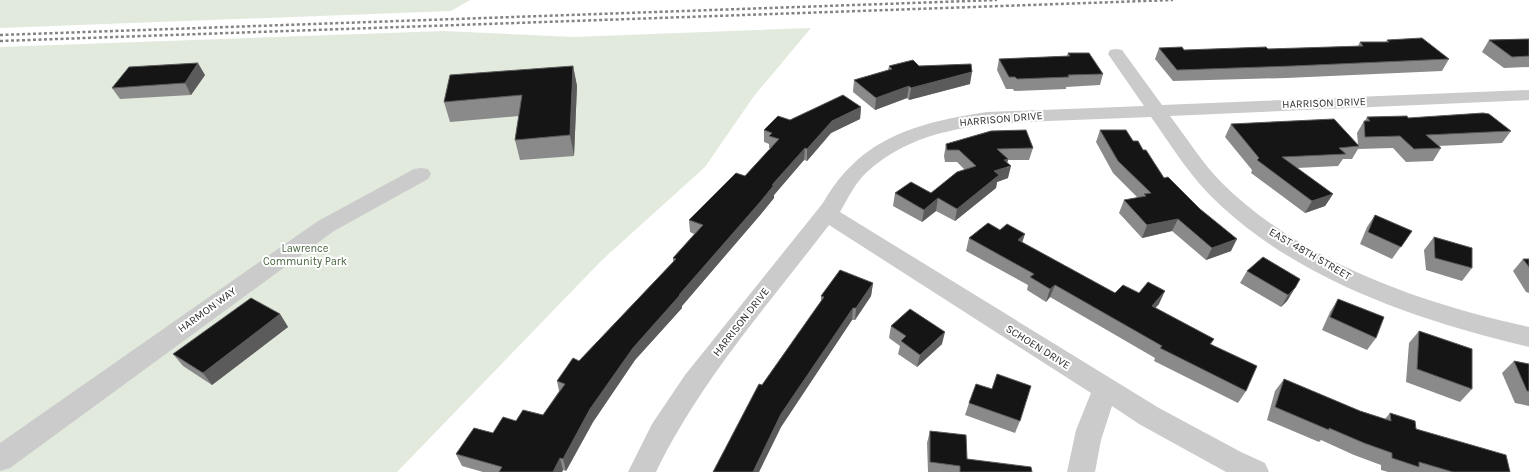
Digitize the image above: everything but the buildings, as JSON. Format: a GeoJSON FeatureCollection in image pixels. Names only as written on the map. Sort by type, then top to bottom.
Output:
{"type":"FeatureCollection","features":[{"type":"Feature","properties":{"kind":"street","name":"EAST 48TH STREET"},"geometry":{"type":"LineString","coordinates":[[1116,54],[1194,163],[1216,188],[1237,207],[1282,240],[1360,283],[1398,299],[1466,322],[1529,337]]}},
{"type":"Feature","properties":{"kind":"street","name":"HARRISON DRIVE"},"geometry":{"type":"LineString","coordinates":[[642,472],[662,432],[694,382],[826,213],[842,188],[861,166],[892,144],[922,131],[950,123],[987,118],[1529,95]]}},
{"type":"Feature","properties":{"kind":"street","name":"HARMON WAY"},"geometry":{"type":"LineString","coordinates":[[0,459],[326,226],[421,174]]}},
{"type":"Feature","properties":{"kind":"street","name":"SCHOEN DRIVE"},"geometry":{"type":"LineString","coordinates":[[826,213],[1149,416],[1231,461],[1255,472]]}},
{"type":"Feature","properties":{"kind":"street"},"geometry":{"type":"LineString","coordinates":[[1081,472],[1085,445],[1093,416],[1106,390]]}},
{"type":"Feature","properties":{"kind":"green space"},"geometry":{"type":"Polygon","coordinates":[[[0,0],[470,0],[451,11],[0,28],[0,0]]]}},
{"type":"Feature","properties":{"kind":"green space","name":"Lawrence Community Park"},"geometry":{"type":"Polygon","coordinates":[[[811,28],[754,96],[705,167],[602,260],[397,472],[0,472],[0,47],[444,31],[573,37],[811,28]]]}},
{"type":"Feature","properties":{"kind":"railway"},"geometry":{"type":"LineString","coordinates":[[0,35],[997,0]]}},
{"type":"Feature","properties":{"kind":"railway"},"geometry":{"type":"LineString","coordinates":[[0,41],[1173,0]]}}]}
